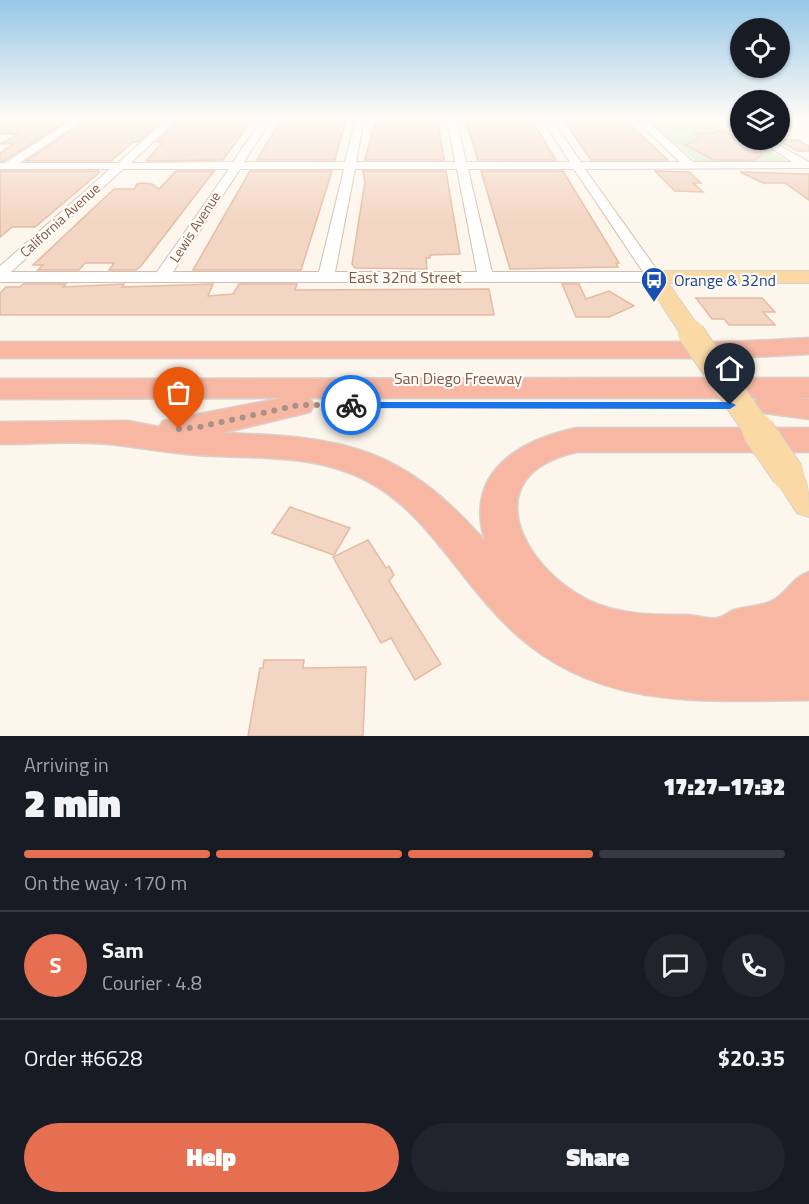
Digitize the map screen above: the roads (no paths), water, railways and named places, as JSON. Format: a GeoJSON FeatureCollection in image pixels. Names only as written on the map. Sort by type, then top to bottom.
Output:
{"type":"FeatureCollection","features":[{"type":"Feature","properties":{"kind":"highway"},"geometry":{"type":"LineString","coordinates":[[0,350],[730,350],[809,346]]}},
{"type":"Feature","properties":{"kind":"highway"},"geometry":{"type":"LineString","coordinates":[[0,360],[117,350]]}},
{"type":"Feature","properties":{"kind":"highway"},"geometry":{"type":"LineString","coordinates":[[383,350],[438,357],[809,373]]}},
{"type":"Feature","properties":{"kind":"highway","name":"San Diego Freeway"},"geometry":{"type":"LineString","coordinates":[[0,379],[809,378]]}},
{"type":"Feature","properties":{"kind":"highway"},"geometry":{"type":"LineString","coordinates":[[0,389],[809,388]]}},
{"type":"Feature","properties":{"kind":"highway"},"geometry":{"type":"LineString","coordinates":[[46,406],[82,395],[809,395]]}},
{"type":"Feature","properties":{"kind":"highway"},"geometry":{"type":"LineString","coordinates":[[0,433],[111,433],[199,427],[299,405]]}},
{"type":"Feature","properties":{"kind":"highway","name":"San Diego Freeway"},"geometry":{"type":"LineString","coordinates":[[0,406],[767,405],[809,407]]}},
{"type":"Feature","properties":{"kind":"highway"},"geometry":{"type":"LineString","coordinates":[[111,433],[196,443],[314,451],[377,470],[400,483],[443,520],[524,615],[543,632],[593,660],[653,676],[809,676]]}},
{"type":"Feature","properties":{"kind":"highway"},"geometry":{"type":"LineString","coordinates":[[799,457],[577,440],[535,452],[524,459],[508,478],[501,494],[499,511],[503,538],[518,569],[544,599],[607,631],[652,638],[809,644]]}},
{"type":"Feature","properties":{"kind":"highway"},"geometry":{"type":"LineString","coordinates":[[698,638],[766,626],[794,613],[809,592]]}},
{"type":"Feature","properties":{"kind":"main road","name":"East 32nd Street"},"geometry":{"type":"LineString","coordinates":[[654,277],[809,277]]}},
{"type":"Feature","properties":{"kind":"main road"},"geometry":{"type":"LineString","coordinates":[[654,277],[692,333],[799,457],[809,504]]}},
{"type":"Feature","properties":{"kind":"street"},"geometry":{"type":"LineString","coordinates":[[4,166],[26,152]]}},
{"type":"Feature","properties":{"kind":"street","name":"California Avenue"},"geometry":{"type":"LineString","coordinates":[[0,276],[136,152]]}},
{"type":"Feature","properties":{"kind":"street","name":"Lewis Avenue"},"geometry":{"type":"LineString","coordinates":[[162,277],[245,152]]}},
{"type":"Feature","properties":{"kind":"street"},"geometry":{"type":"LineString","coordinates":[[326,277],[353,152]]}},
{"type":"Feature","properties":{"kind":"street"},"geometry":{"type":"LineString","coordinates":[[459,152],[486,278]]}},
{"type":"Feature","properties":{"kind":"street"},"geometry":{"type":"LineString","coordinates":[[568,152],[654,277]]}},
{"type":"Feature","properties":{"kind":"street"},"geometry":{"type":"LineString","coordinates":[[676,152],[690,165]]}},
{"type":"Feature","properties":{"kind":"street"},"geometry":{"type":"LineString","coordinates":[[785,152],[807,165]]}},
{"type":"Feature","properties":{"kind":"street"},"geometry":{"type":"LineString","coordinates":[[4,166],[807,165]]}},
{"type":"Feature","properties":{"kind":"street","name":"East 32nd Street"},"geometry":{"type":"LineString","coordinates":[[0,276],[654,277]]}},
{"type":"Feature","properties":{"kind":"place","name":"Orange & 32nd"},"geometry":{"type":"Point","coordinates":[654,303]}}]}
